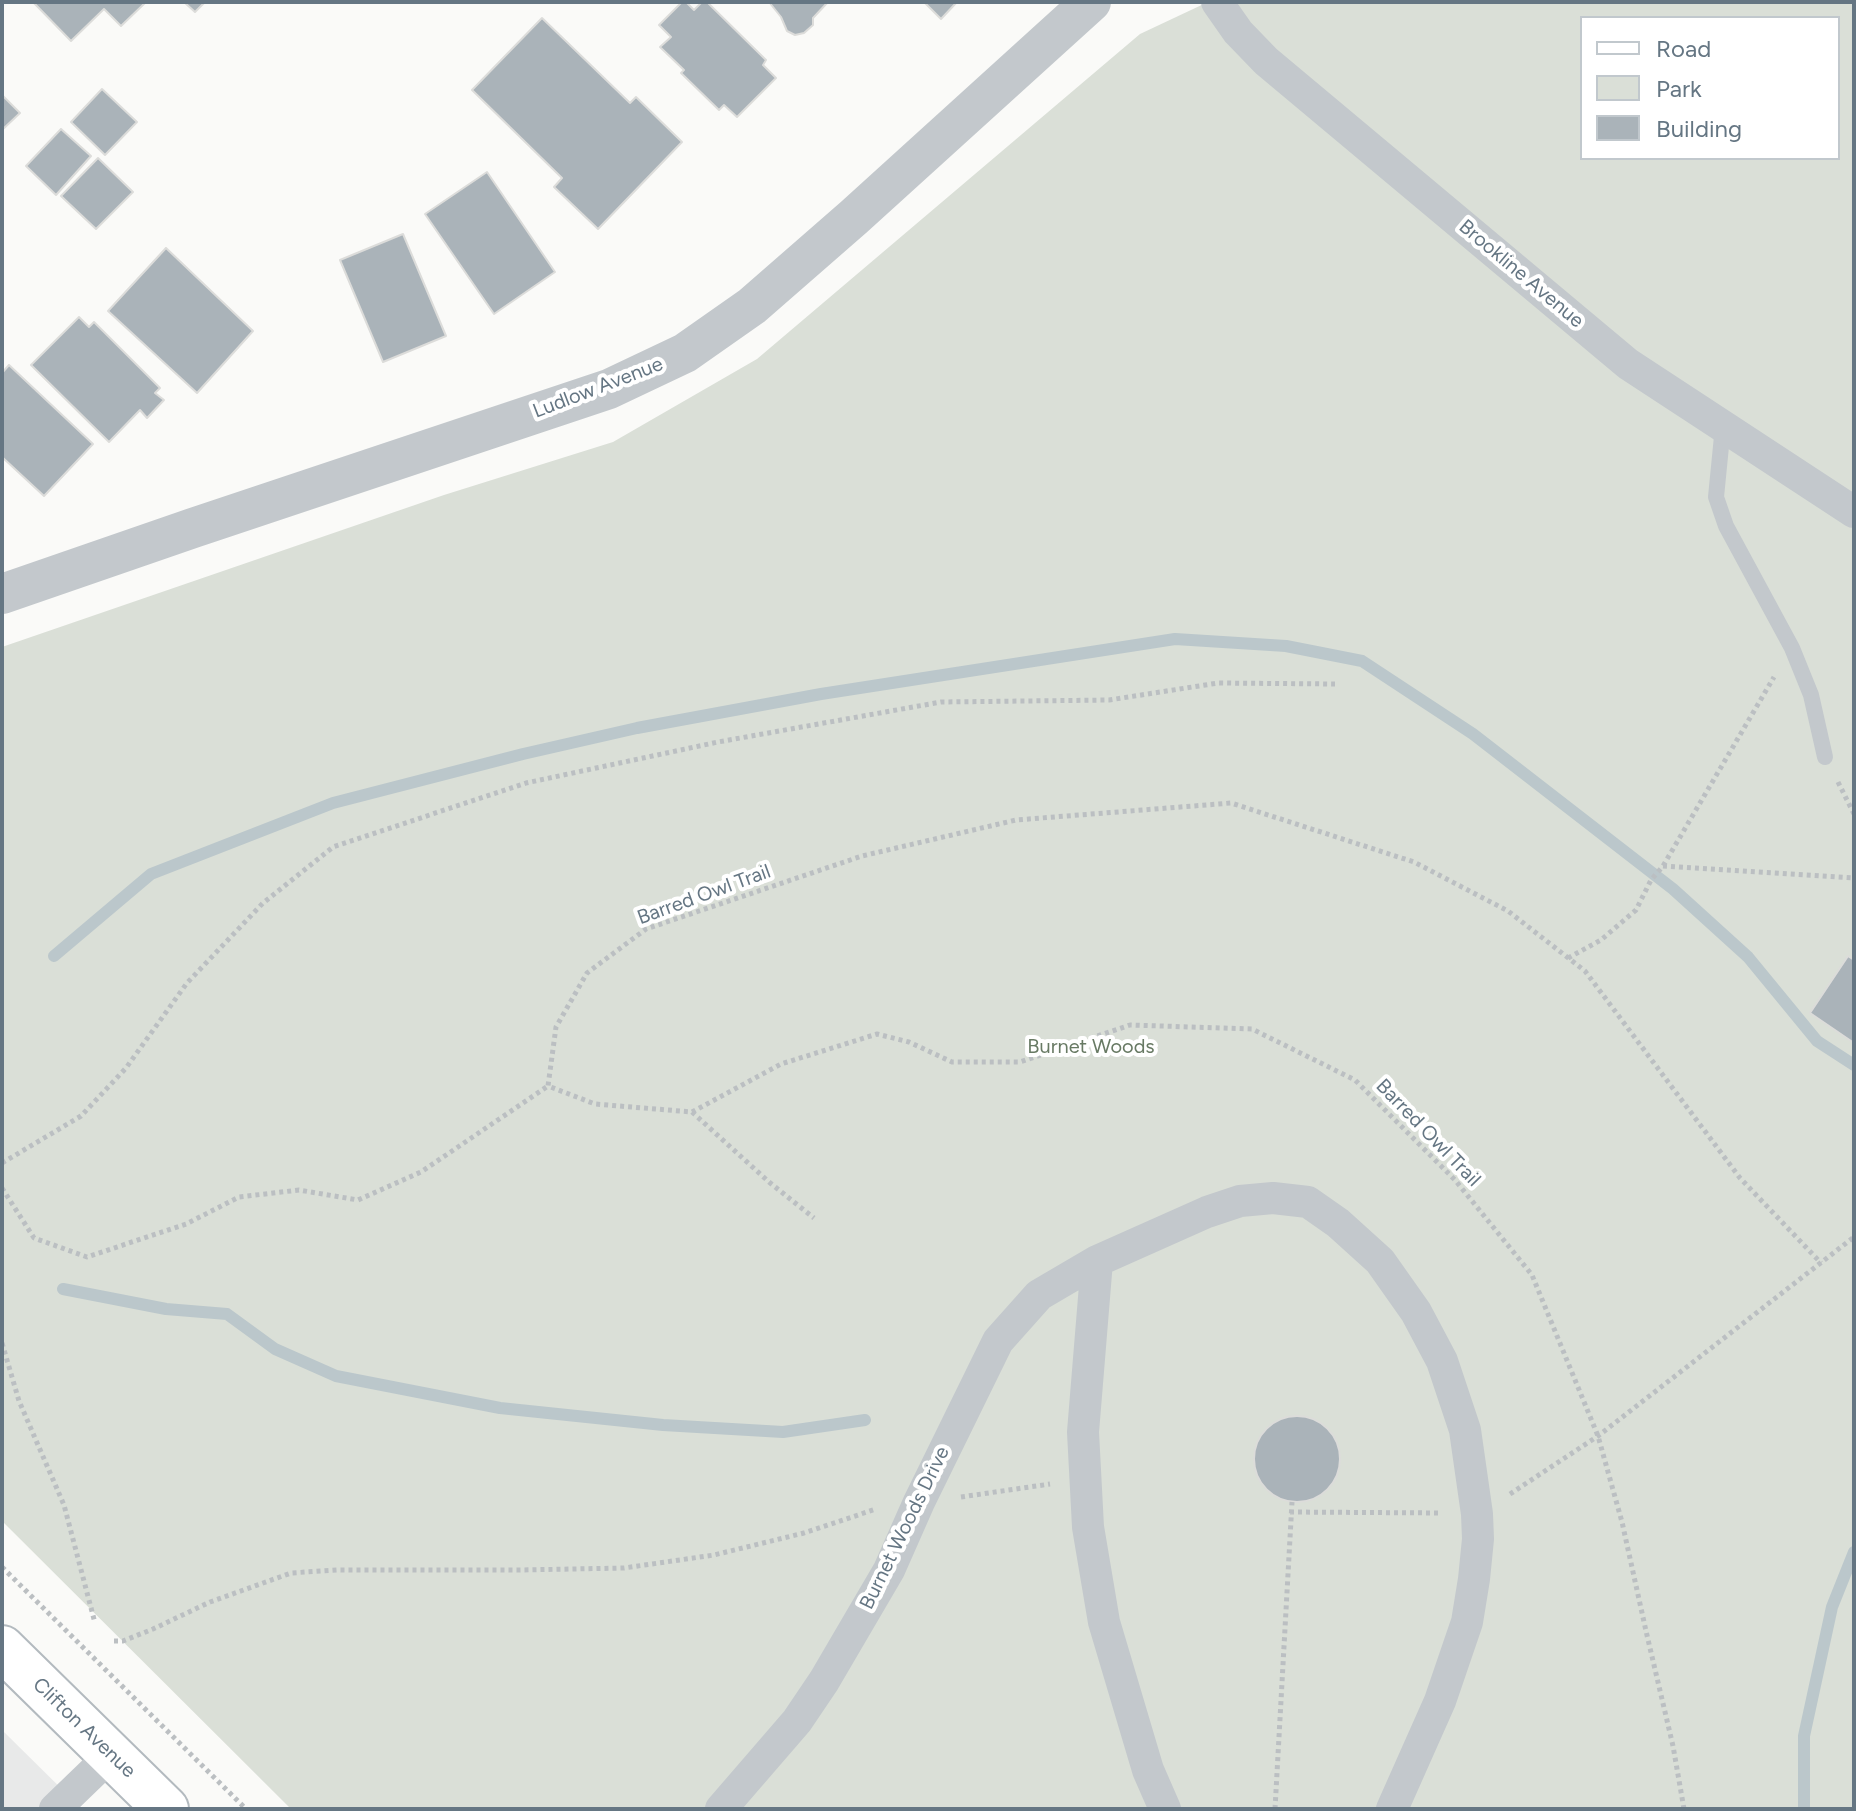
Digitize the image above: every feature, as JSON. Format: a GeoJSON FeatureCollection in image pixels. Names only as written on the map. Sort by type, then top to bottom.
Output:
{"type":"FeatureCollection","features":[{"type":"Feature","properties":{"kind":"main road","name":"Clifton Avenue"},"geometry":{"type":"LineString","coordinates":[[2,1648],[166,1809]]}},
{"type":"Feature","properties":{"kind":"street","name":"Ludlow Avenue"},"geometry":{"type":"LineString","coordinates":[[2,594],[609,389],[685,353],[752,306],[785,278],[1091,2]]}},
{"type":"Feature","properties":{"kind":"street","name":"Brookline Avenue"},"geometry":{"type":"LineString","coordinates":[[1217,2],[1238,32],[1266,61],[1628,364],[1854,512]]}},
{"type":"Feature","properties":{"kind":"street","name":"Burnet Woods Drive"},"geometry":{"type":"LineString","coordinates":[[721,1809],[797,1721],[824,1681],[889,1570],[998,1341],[1039,1295],[1097,1261],[1207,1212],[1240,1201],[1273,1198],[1308,1202],[1338,1223],[1380,1261],[1416,1312],[1442,1361],[1465,1430],[1478,1539],[1467,1622],[1440,1701],[1392,1809]]}},
{"type":"Feature","properties":{"kind":"street"},"geometry":{"type":"LineString","coordinates":[[1097,1261],[1083,1432],[1088,1527],[1104,1622],[1148,1770],[1165,1809]]}},
{"type":"Feature","properties":{"kind":"street"},"geometry":{"type":"LineString","coordinates":[[55,1809],[111,1755]]}},
{"type":"Feature","properties":{"kind":"lane"},"geometry":{"type":"LineString","coordinates":[[1723,426],[1716,497],[1726,526],[1792,648],[1811,695],[1825,757]]}},
{"type":"Feature","properties":{"kind":"path"},"geometry":{"type":"LineString","coordinates":[[1568,958],[1601,940],[1636,910],[1651,880],[1663,866],[1792,648]]}},
{"type":"Feature","properties":{"kind":"path"},"geometry":{"type":"LineString","coordinates":[[2,1163],[81,1116],[126,1068],[187,983],[263,903],[333,847],[526,783],[718,742],[941,702],[1109,700],[1218,683],[1335,684]]}},
{"type":"Feature","properties":{"kind":"path","name":"Barred Owl Trail"},"geometry":{"type":"LineString","coordinates":[[548,1086],[556,1027],[587,973],[646,929],[862,856],[1016,820],[1231,803],[1414,862],[1508,911],[1585,971],[1740,1178],[1821,1263]]}},
{"type":"Feature","properties":{"kind":"path"},"geometry":{"type":"LineString","coordinates":[[1663,866],[1854,878]]}},
{"type":"Feature","properties":{"kind":"path","name":"Barred Owl Trail"},"geometry":{"type":"LineString","coordinates":[[692,1112],[781,1064],[877,1034],[909,1042],[952,1062],[1020,1062],[1130,1025],[1252,1029],[1355,1080],[1455,1180],[1532,1275],[1598,1436],[1622,1522],[1673,1746],[1684,1809]]}},
{"type":"Feature","properties":{"kind":"path"},"geometry":{"type":"LineString","coordinates":[[2,1188],[34,1238],[87,1257],[186,1224],[239,1197],[299,1190],[358,1200],[421,1172],[548,1086],[595,1104],[692,1112],[814,1218]]}},
{"type":"Feature","properties":{"kind":"path"},"geometry":{"type":"LineString","coordinates":[[1290,1512],[1477,1514],[1598,1436],[1854,1237]]}},
{"type":"Feature","properties":{"kind":"path"},"geometry":{"type":"LineString","coordinates":[[2,1343],[19,1401],[64,1505],[95,1623]]}},
{"type":"Feature","properties":{"kind":"path"},"geometry":{"type":"LineString","coordinates":[[114,1641],[123,1641],[210,1602],[291,1573],[624,1568],[714,1555],[804,1533],[891,1504],[1085,1479]]}},
{"type":"Feature","properties":{"kind":"path"},"geometry":{"type":"LineString","coordinates":[[1275,1809],[1292,1502]]}},
{"type":"Feature","properties":{"kind":"path"},"geometry":{"type":"LineString","coordinates":[[2,1567],[246,1809]]}},
{"type":"Feature","properties":{"kind":"shaded area"},"geometry":{"type":"Polygon","coordinates":[[[2,1730],[82,1809],[2,1809],[2,1730]]]}},
{"type":"Feature","properties":{"kind":"green space","name":"Burnet Woods"},"geometry":{"type":"Polygon","coordinates":[[[1208,2],[1854,2],[1854,1809],[291,1809],[2,1521],[2,647],[444,495],[613,442],[757,359],[1140,34],[1208,2]]]}},
{"type":"Feature","properties":{"kind":"building"},"geometry":{"type":"Polygon","coordinates":[[[33,2],[146,2],[121,26],[104,9],[71,41],[33,2]]]}},
{"type":"Feature","properties":{"kind":"building"},"geometry":{"type":"Polygon","coordinates":[[[184,2],[205,2],[195,12],[184,2]]]}},
{"type":"Feature","properties":{"kind":"building"},"geometry":{"type":"Polygon","coordinates":[[[682,2],[694,10],[702,2],[707,2],[766,60],[763,65],[776,78],[737,117],[724,105],[719,110],[681,73],[684,70],[660,47],[671,37],[659,25],[682,2]]]}},
{"type":"Feature","properties":{"kind":"building"},"geometry":{"type":"Polygon","coordinates":[[[769,2],[828,2],[813,18],[813,25],[804,33],[795,35],[787,31],[769,2]]]}},
{"type":"Feature","properties":{"kind":"building"},"geometry":{"type":"Polygon","coordinates":[[[924,2],[957,2],[941,19],[924,2]]]}},
{"type":"Feature","properties":{"kind":"building"},"geometry":{"type":"Polygon","coordinates":[[[542,18],[630,103],[636,97],[682,142],[598,229],[554,187],[562,178],[472,90],[542,18]]]}},
{"type":"Feature","properties":{"kind":"building"},"geometry":{"type":"Polygon","coordinates":[[[102,89],[137,122],[105,155],[71,122],[102,89]]]}},
{"type":"Feature","properties":{"kind":"building"},"geometry":{"type":"Polygon","coordinates":[[[2,95],[20,113],[2,130],[2,95]]]}},
{"type":"Feature","properties":{"kind":"building"},"geometry":{"type":"Polygon","coordinates":[[[61,129],[91,156],[56,195],[26,166],[61,129]]]}},
{"type":"Feature","properties":{"kind":"building"},"geometry":{"type":"Polygon","coordinates":[[[98,158],[133,192],[96,229],[61,196],[98,158]]]}},
{"type":"Feature","properties":{"kind":"building"},"geometry":{"type":"Polygon","coordinates":[[[487,172],[555,272],[494,314],[425,214],[487,172]]]}},
{"type":"Feature","properties":{"kind":"building"},"geometry":{"type":"Polygon","coordinates":[[[403,234],[446,336],[383,362],[340,260],[403,234]]]}},
{"type":"Feature","properties":{"kind":"building"},"geometry":{"type":"Polygon","coordinates":[[[166,248],[253,331],[197,393],[108,311],[166,248]]]}},
{"type":"Feature","properties":{"kind":"building"},"geometry":{"type":"Polygon","coordinates":[[[79,317],[89,327],[94,322],[160,388],[155,393],[164,400],[147,418],[140,410],[109,442],[31,365],[79,317]]]}},
{"type":"Feature","properties":{"kind":"building"},"geometry":{"type":"Polygon","coordinates":[[[9,365],[93,444],[44,496],[2,457],[2,373],[9,365]]]}},
{"type":"Feature","properties":{"kind":"building"},"geometry":{"type":"Polygon","coordinates":[[[1848,956],[1854,960],[1854,1043],[1810,1013],[1848,956]]]}},
{"type":"Feature","properties":{"kind":"building"},"geometry":{"type":"Polygon","coordinates":[[[1289,1416],[1305,1416],[1328,1428],[1337,1442],[1340,1459],[1337,1476],[1328,1490],[1305,1502],[1289,1502],[1273,1495],[1261,1483],[1254,1467],[1254,1451],[1261,1435],[1273,1423],[1289,1416]]]}},
{"type":"Feature","properties":{"kind":"waterway"},"geometry":{"type":"LineString","coordinates":[[54,956],[151,874],[333,803],[637,728],[821,694],[1175,639],[1286,646],[1362,661],[1473,734],[1673,889],[1748,957],[1817,1041],[1854,1065]]}},
{"type":"Feature","properties":{"kind":"waterway"},"geometry":{"type":"LineString","coordinates":[[63,1289],[166,1309],[227,1314],[275,1349],[336,1376],[500,1408],[663,1425],[783,1432],[865,1420]]}},
{"type":"Feature","properties":{"kind":"waterway"},"geometry":{"type":"LineString","coordinates":[[1804,1809],[1804,1736],[1832,1607],[1854,1552]]}}]}
